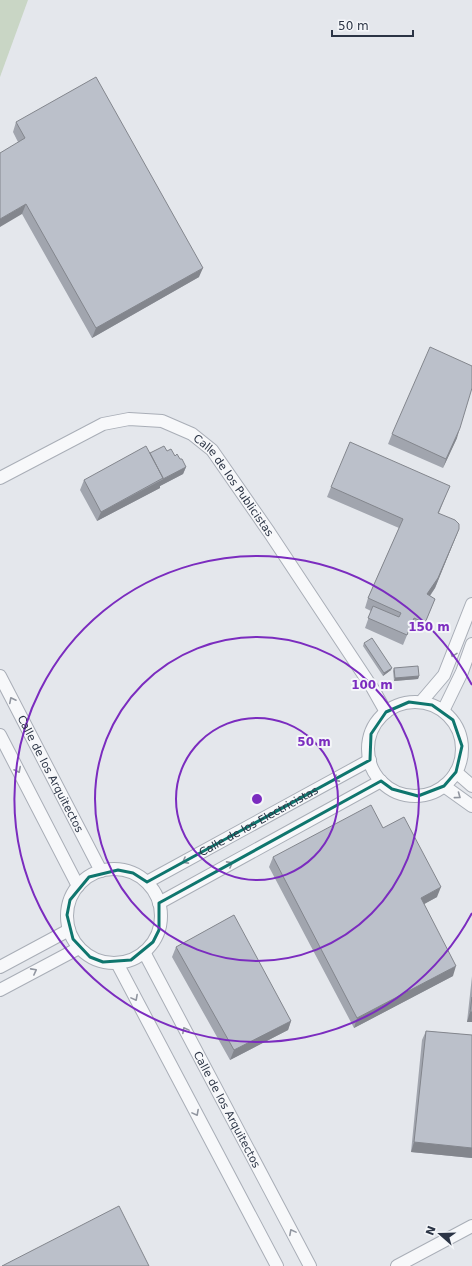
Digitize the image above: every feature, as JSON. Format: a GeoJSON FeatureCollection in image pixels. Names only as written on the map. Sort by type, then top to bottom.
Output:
{"type":"FeatureCollection","features":[{"type":"Feature","properties":{"kind":"street","name":"Calle de los Publicistas"},"geometry":{"type":"LineString","coordinates":[[0,478],[103,424],[129,419],[162,421],[192,434],[212,450],[265,526],[373,689],[386,712]]}},
{"type":"Feature","properties":{"kind":"street"},"geometry":{"type":"LineString","coordinates":[[421,702],[444,675],[472,604]]}},
{"type":"Feature","properties":{"kind":"street"},"geometry":{"type":"LineString","coordinates":[[443,711],[462,672],[472,644]]}},
{"type":"Feature","properties":{"kind":"street","name":"Calle de los Arquitectos"},"geometry":{"type":"LineString","coordinates":[[0,676],[102,871]]}},
{"type":"Feature","properties":{"kind":"street"},"geometry":{"type":"LineString","coordinates":[[409,702],[421,702],[432,705],[443,711],[453,720],[459,732],[462,746],[461,760],[451,780],[432,793],[418,796],[404,794],[392,789],[381,781],[374,771],[370,760],[369,747],[371,734],[377,722],[386,712],[409,702]]}},
{"type":"Feature","properties":{"kind":"street"},"geometry":{"type":"LineString","coordinates":[[0,735],[78,886]]}},
{"type":"Feature","properties":{"kind":"street","name":"Calle de los Electricistas"},"geometry":{"type":"LineString","coordinates":[[146,882],[370,760]]}},
{"type":"Feature","properties":{"kind":"street"},"geometry":{"type":"LineString","coordinates":[[456,772],[472,786]]}},
{"type":"Feature","properties":{"kind":"street"},"geometry":{"type":"LineString","coordinates":[[159,903],[381,781]]}},
{"type":"Feature","properties":{"kind":"street"},"geometry":{"type":"LineString","coordinates":[[444,786],[472,806]]}},
{"type":"Feature","properties":{"kind":"street"},"geometry":{"type":"LineString","coordinates":[[118,870],[133,874],[146,882],[152,889],[159,903],[161,917],[159,930],[153,942],[144,952],[131,960],[117,963],[103,962],[90,957],[79,948],[69,930],[67,915],[70,900],[78,886],[89,877],[102,871],[118,870]]}},
{"type":"Feature","properties":{"kind":"street"},"geometry":{"type":"LineString","coordinates":[[0,967],[69,930]]}},
{"type":"Feature","properties":{"kind":"street"},"geometry":{"type":"LineString","coordinates":[[0,990],[79,948]]}},
{"type":"Feature","properties":{"kind":"street","name":"Calle de los Arquitectos"},"geometry":{"type":"LineString","coordinates":[[144,952],[310,1266]]}},
{"type":"Feature","properties":{"kind":"street"},"geometry":{"type":"LineString","coordinates":[[117,963],[278,1266]]}},
{"type":"Feature","properties":{"kind":"street"},"geometry":{"type":"LineString","coordinates":[[397,1266],[472,1226]]}},
{"type":"Feature","properties":{"kind":"highlighted area"},"geometry":{"type":"Polygon","coordinates":[[[409,702],[432,705],[453,720],[462,746],[456,772],[444,786],[418,796],[392,789],[381,781],[159,903],[159,930],[153,942],[131,960],[103,962],[90,957],[73,939],[67,915],[70,900],[89,877],[118,870],[133,873],[147,882],[370,760],[371,734],[386,712],[409,702]]]}},
{"type":"Feature","properties":{"kind":"green space"},"geometry":{"type":"Polygon","coordinates":[[[0,0],[28,0],[0,77],[0,0]]]}},
{"type":"Feature","properties":{"kind":"building"},"geometry":{"type":"Polygon","coordinates":[[[96,77],[203,268],[96,328],[26,204],[0,219],[0,153],[25,138],[16,122],[96,77]]]}},
{"type":"Feature","properties":{"kind":"building"},"geometry":{"type":"Polygon","coordinates":[[[430,347],[472,366],[472,388],[460,428],[446,459],[392,434],[430,347]]]}},
{"type":"Feature","properties":{"kind":"building"},"geometry":{"type":"Polygon","coordinates":[[[350,442],[450,486],[438,513],[455,520],[459,524],[459,529],[438,578],[427,594],[435,599],[425,623],[414,618],[407,635],[368,618],[373,606],[399,617],[401,613],[368,598],[403,519],[331,487],[350,442]]]}},
{"type":"Feature","properties":{"kind":"building"},"geometry":{"type":"Polygon","coordinates":[[[146,446],[163,478],[101,512],[84,480],[146,446]]]}},
{"type":"Feature","properties":{"kind":"building"},"geometry":{"type":"Polygon","coordinates":[[[164,446],[167,451],[171,449],[175,456],[177,454],[180,459],[182,459],[186,467],[163,479],[150,453],[164,446]]]}},
{"type":"Feature","properties":{"kind":"building"},"geometry":{"type":"Polygon","coordinates":[[[372,638],[392,668],[384,673],[364,643],[372,638]]]}},
{"type":"Feature","properties":{"kind":"building"},"geometry":{"type":"Polygon","coordinates":[[[418,666],[419,676],[395,678],[394,668],[418,666]]]}},
{"type":"Feature","properties":{"kind":"building"},"geometry":{"type":"Polygon","coordinates":[[[371,805],[383,828],[404,817],[441,887],[421,898],[456,966],[357,1018],[273,857],[371,805]]]}},
{"type":"Feature","properties":{"kind":"building"},"geometry":{"type":"Polygon","coordinates":[[[234,915],[291,1021],[234,1050],[176,947],[234,915]]]}},
{"type":"Feature","properties":{"kind":"building"},"geometry":{"type":"Polygon","coordinates":[[[472,997],[472,1012],[470,1012],[472,997]]]}},
{"type":"Feature","properties":{"kind":"building"},"geometry":{"type":"Polygon","coordinates":[[[426,1031],[472,1035],[472,1148],[414,1142],[426,1031]]]}},
{"type":"Feature","properties":{"kind":"building"},"geometry":{"type":"Polygon","coordinates":[[[119,1206],[149,1266],[2,1266],[119,1206]]]}}]}
